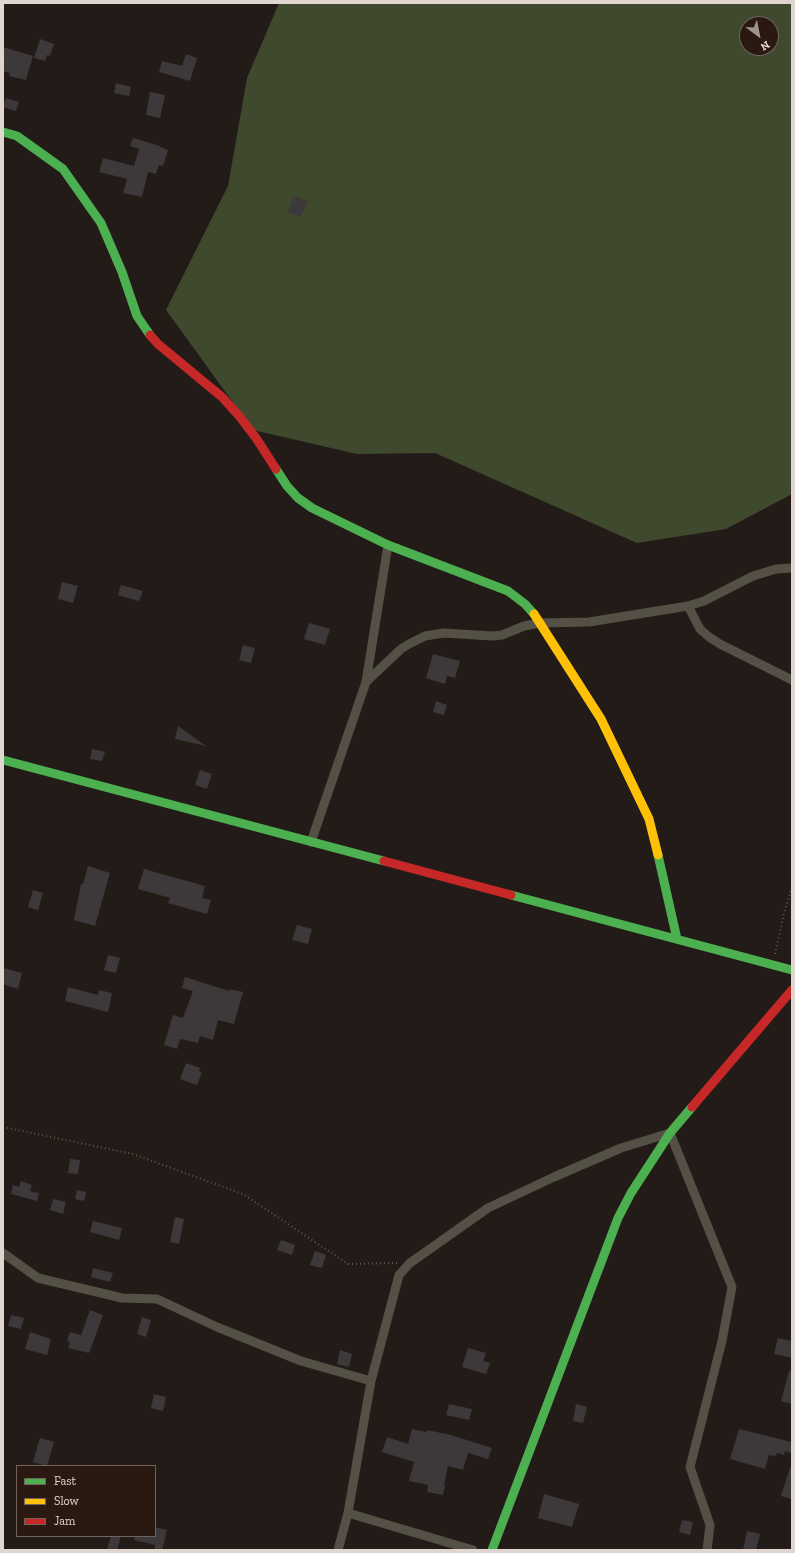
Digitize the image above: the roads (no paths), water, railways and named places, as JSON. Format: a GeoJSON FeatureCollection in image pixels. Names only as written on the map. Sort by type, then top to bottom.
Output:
{"type":"FeatureCollection","features":[{"type":"Feature","properties":{"kind":"street"},"geometry":{"type":"LineString","coordinates":[[3,132],[17,136],[63,169],[101,223],[122,272],[136,316],[146,331],[158,344],[222,398],[240,417],[292,492],[312,508],[388,545],[508,591],[525,604],[540,622],[601,719],[649,819],[678,940]]}},
{"type":"Feature","properties":{"kind":"street"},"geometry":{"type":"LineString","coordinates":[[311,842],[366,682],[388,545]]}},
{"type":"Feature","properties":{"kind":"street"},"geometry":{"type":"LineString","coordinates":[[366,682],[401,649],[425,636],[444,632],[492,636],[502,635],[524,626],[540,622],[589,622],[688,606],[704,601],[753,576],[776,569],[792,568]]}},
{"type":"Feature","properties":{"kind":"street"},"geometry":{"type":"LineString","coordinates":[[688,606],[700,629],[709,637],[792,680]]}},
{"type":"Feature","properties":{"kind":"street"},"geometry":{"type":"LineString","coordinates":[[3,760],[792,970]]}},
{"type":"Feature","properties":{"kind":"street"},"geometry":{"type":"LineString","coordinates":[[492,1550],[618,1218],[631,1193],[670,1133],[792,990]]}},
{"type":"Feature","properties":{"kind":"street"},"geometry":{"type":"LineString","coordinates":[[338,1550],[348,1513],[370,1381],[398,1275],[410,1263],[488,1208],[621,1148],[670,1133]]}},
{"type":"Feature","properties":{"kind":"street"},"geometry":{"type":"LineString","coordinates":[[670,1133],[732,1287],[722,1340],[690,1467],[710,1524],[707,1550]]}},
{"type":"Feature","properties":{"kind":"street"},"geometry":{"type":"LineString","coordinates":[[3,1253],[38,1278],[122,1298],[157,1299],[301,1361],[370,1381]]}},
{"type":"Feature","properties":{"kind":"street"},"geometry":{"type":"LineString","coordinates":[[348,1513],[473,1550]]}}]}
